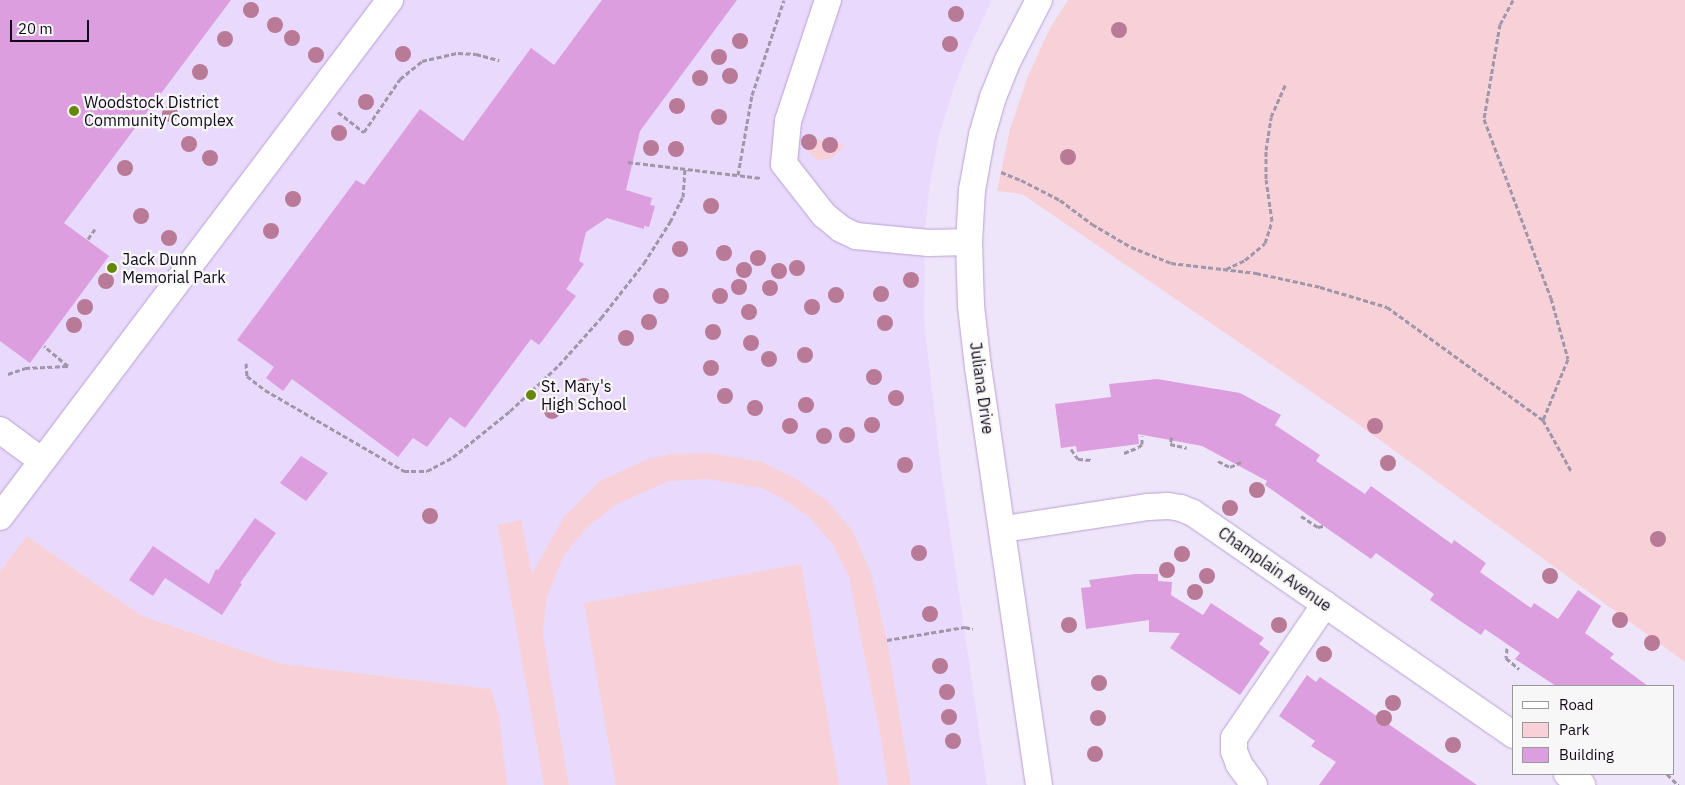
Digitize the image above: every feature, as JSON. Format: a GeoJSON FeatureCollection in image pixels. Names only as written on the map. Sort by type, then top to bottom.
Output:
{"type":"FeatureCollection","features":[{"type":"Feature","properties":{"kind":"street"},"geometry":{"type":"LineString","coordinates":[[0,517],[390,0]]}},
{"type":"Feature","properties":{"kind":"street"},"geometry":{"type":"LineString","coordinates":[[828,0],[788,121],[784,164],[824,215],[841,229],[856,236],[929,243],[968,242]]}},
{"type":"Feature","properties":{"kind":"street","name":"Juliana Drive"},"geometry":{"type":"LineString","coordinates":[[1039,0],[1023,28],[993,98],[982,135],[972,190],[968,242],[971,306],[978,367],[1004,529],[1040,785]]}},
{"type":"Feature","properties":{"kind":"street"},"geometry":{"type":"LineString","coordinates":[[0,430],[42,461]]}},
{"type":"Feature","properties":{"kind":"street","name":"Champlain Avenue"},"geometry":{"type":"LineString","coordinates":[[1004,529],[1148,507],[1181,508],[1193,513],[1512,734]]}},
{"type":"Feature","properties":{"kind":"street"},"geometry":{"type":"LineString","coordinates":[[1254,785],[1239,764],[1234,751],[1234,738],[1325,604]]}},
{"type":"Feature","properties":{"kind":"street"},"geometry":{"type":"LineString","coordinates":[[1568,775],[1582,785]]}},
{"type":"Feature","properties":{"kind":"path"},"geometry":{"type":"LineString","coordinates":[[738,175],[752,95],[784,0]]}},
{"type":"Feature","properties":{"kind":"path"},"geometry":{"type":"LineString","coordinates":[[1513,0],[1500,24],[1484,119],[1551,298],[1568,359],[1543,420]]}},
{"type":"Feature","properties":{"kind":"path"},"geometry":{"type":"LineString","coordinates":[[317,97],[364,132],[400,80],[422,61],[458,53],[476,54],[499,60]]}},
{"type":"Feature","properties":{"kind":"path"},"geometry":{"type":"LineString","coordinates":[[1225,269],[1245,260],[1264,243],[1272,221],[1266,179],[1266,150],[1271,117],[1286,83]]}},
{"type":"Feature","properties":{"kind":"path"},"geometry":{"type":"LineString","coordinates":[[628,162],[766,178]]}},
{"type":"Feature","properties":{"kind":"path"},"geometry":{"type":"LineString","coordinates":[[977,163],[1021,180],[1060,200],[1092,224],[1131,247],[1170,262],[1225,269],[1320,286],[1387,308],[1543,420],[1571,471]]}},
{"type":"Feature","properties":{"kind":"path"},"geometry":{"type":"LineString","coordinates":[[246,363],[247,376],[265,390],[404,472],[427,471],[452,457],[510,411],[559,366],[601,318],[644,263],[670,222],[683,196],[685,169]]}},
{"type":"Feature","properties":{"kind":"path"},"geometry":{"type":"LineString","coordinates":[[88,238],[95,228]]}},
{"type":"Feature","properties":{"kind":"path"},"geometry":{"type":"LineString","coordinates":[[8,374],[24,368],[68,366],[44,346]]}},
{"type":"Feature","properties":{"kind":"path"},"geometry":{"type":"LineString","coordinates":[[1124,453],[1142,444],[1142,436]]}},
{"type":"Feature","properties":{"kind":"path"},"geometry":{"type":"LineString","coordinates":[[1172,436],[1170,444],[1186,448]]}},
{"type":"Feature","properties":{"kind":"path"},"geometry":{"type":"LineString","coordinates":[[1071,449],[1078,459],[1092,460]]}},
{"type":"Feature","properties":{"kind":"path"},"geometry":{"type":"LineString","coordinates":[[1218,461],[1230,467],[1241,462]]}},
{"type":"Feature","properties":{"kind":"path"},"geometry":{"type":"LineString","coordinates":[[1301,516],[1318,527],[1323,526]]}},
{"type":"Feature","properties":{"kind":"path"},"geometry":{"type":"LineString","coordinates":[[887,640],[965,627],[973,629]]}},
{"type":"Feature","properties":{"kind":"path"},"geometry":{"type":"LineString","coordinates":[[1507,648],[1506,658],[1519,668]]}},
{"type":"Feature","properties":{"kind":"path"},"geometry":{"type":"LineString","coordinates":[[1668,775],[1678,785]]}},
{"type":"Feature","properties":{"kind":"shaded area","name":"St. Mary's High School"},"geometry":{"type":"Polygon","coordinates":[[[0,0],[992,0],[970,46],[954,87],[939,136],[930,183],[925,229],[924,320],[941,470],[987,785],[506,785],[491,689],[283,664],[142,616],[27,536],[0,571],[0,0]]]}},
{"type":"Feature","properties":{"kind":"green space"},"geometry":{"type":"Polygon","coordinates":[[[1068,0],[1685,0],[1685,662],[1351,419],[1022,194],[997,191],[1010,129],[1028,76],[1050,28],[1068,0]]]}},
{"type":"Feature","properties":{"kind":"green space"},"geometry":{"type":"Polygon","coordinates":[[[802,137],[842,144],[844,146],[832,158],[817,160],[805,148],[802,137]]]}},
{"type":"Feature","properties":{"kind":"green space"},"geometry":{"type":"Polygon","coordinates":[[[710,453],[762,462],[796,479],[827,501],[852,530],[871,573],[888,646],[911,785],[888,785],[881,739],[849,577],[832,543],[808,516],[780,497],[762,488],[707,479],[669,481],[617,504],[587,527],[564,555],[546,599],[543,636],[569,785],[544,785],[498,525],[521,520],[532,574],[564,517],[600,481],[648,459],[671,454],[710,453]]]}},
{"type":"Feature","properties":{"kind":"green space"},"geometry":{"type":"Polygon","coordinates":[[[27,536],[142,616],[283,664],[491,689],[499,716],[507,785],[0,785],[0,571],[27,536]]]}},
{"type":"Feature","properties":{"kind":"green space"},"geometry":{"type":"Polygon","coordinates":[[[801,564],[839,785],[616,785],[584,603],[801,564]]]}},
{"type":"Feature","properties":{"kind":"building","name":"Woodstock District Community Complex"},"geometry":{"type":"Polygon","coordinates":[[[0,0],[231,0],[64,223],[109,256],[30,363],[0,341],[0,0]]]}},
{"type":"Feature","properties":{"kind":"building"},"geometry":{"type":"Polygon","coordinates":[[[602,0],[737,0],[640,131],[626,190],[652,198],[650,205],[655,206],[649,227],[644,226],[644,229],[607,218],[586,232],[579,261],[584,264],[566,289],[576,296],[539,345],[531,339],[465,428],[450,417],[427,447],[413,438],[398,457],[292,379],[283,391],[266,378],[274,367],[237,340],[356,180],[364,185],[420,109],[463,141],[531,48],[554,65],[602,0]]]}},
{"type":"Feature","properties":{"kind":"building"},"geometry":{"type":"Polygon","coordinates":[[[1157,379],[1240,393],[1281,415],[1275,425],[1320,455],[1316,461],[1365,494],[1371,486],[1452,544],[1454,540],[1486,563],[1480,572],[1531,608],[1534,603],[1558,619],[1578,590],[1601,606],[1585,633],[1614,654],[1610,658],[1647,685],[1554,685],[1515,659],[1520,653],[1485,629],[1481,635],[1430,600],[1434,594],[1376,553],[1371,559],[1265,485],[1267,481],[1202,446],[1138,434],[1139,444],[1077,452],[1076,446],[1061,448],[1055,404],[1111,397],[1109,384],[1157,379]]]}},
{"type":"Feature","properties":{"kind":"building"},"geometry":{"type":"Polygon","coordinates":[[[301,456],[328,473],[306,501],[280,483],[301,456]]]}},
{"type":"Feature","properties":{"kind":"building"},"geometry":{"type":"Polygon","coordinates":[[[255,518],[276,533],[240,583],[242,584],[222,615],[165,578],[153,596],[129,580],[153,546],[209,584],[216,569],[218,570],[255,518]]]}},
{"type":"Feature","properties":{"kind":"building"},"geometry":{"type":"Polygon","coordinates":[[[1135,574],[1158,574],[1158,581],[1172,582],[1171,595],[1203,615],[1211,603],[1264,638],[1259,644],[1270,652],[1240,695],[1170,648],[1180,633],[1149,632],[1149,620],[1086,629],[1081,588],[1091,587],[1089,580],[1135,574]]]}},
{"type":"Feature","properties":{"kind":"building"},"geometry":{"type":"Polygon","coordinates":[[[1307,675],[1316,682],[1320,677],[1477,785],[1319,785],[1336,762],[1311,746],[1315,741],[1279,716],[1307,675]]]}},
{"type":"Feature","properties":{"kind":"place","name":"Woodstock District Community Complex"},"geometry":{"type":"Point","coordinates":[74,111]}},
{"type":"Feature","properties":{"kind":"place","name":"Jack Dunn Memorial Park"},"geometry":{"type":"Point","coordinates":[112,268]}},
{"type":"Feature","properties":{"kind":"place","name":"St. Mary's High School"},"geometry":{"type":"Point","coordinates":[531,395]}}]}
